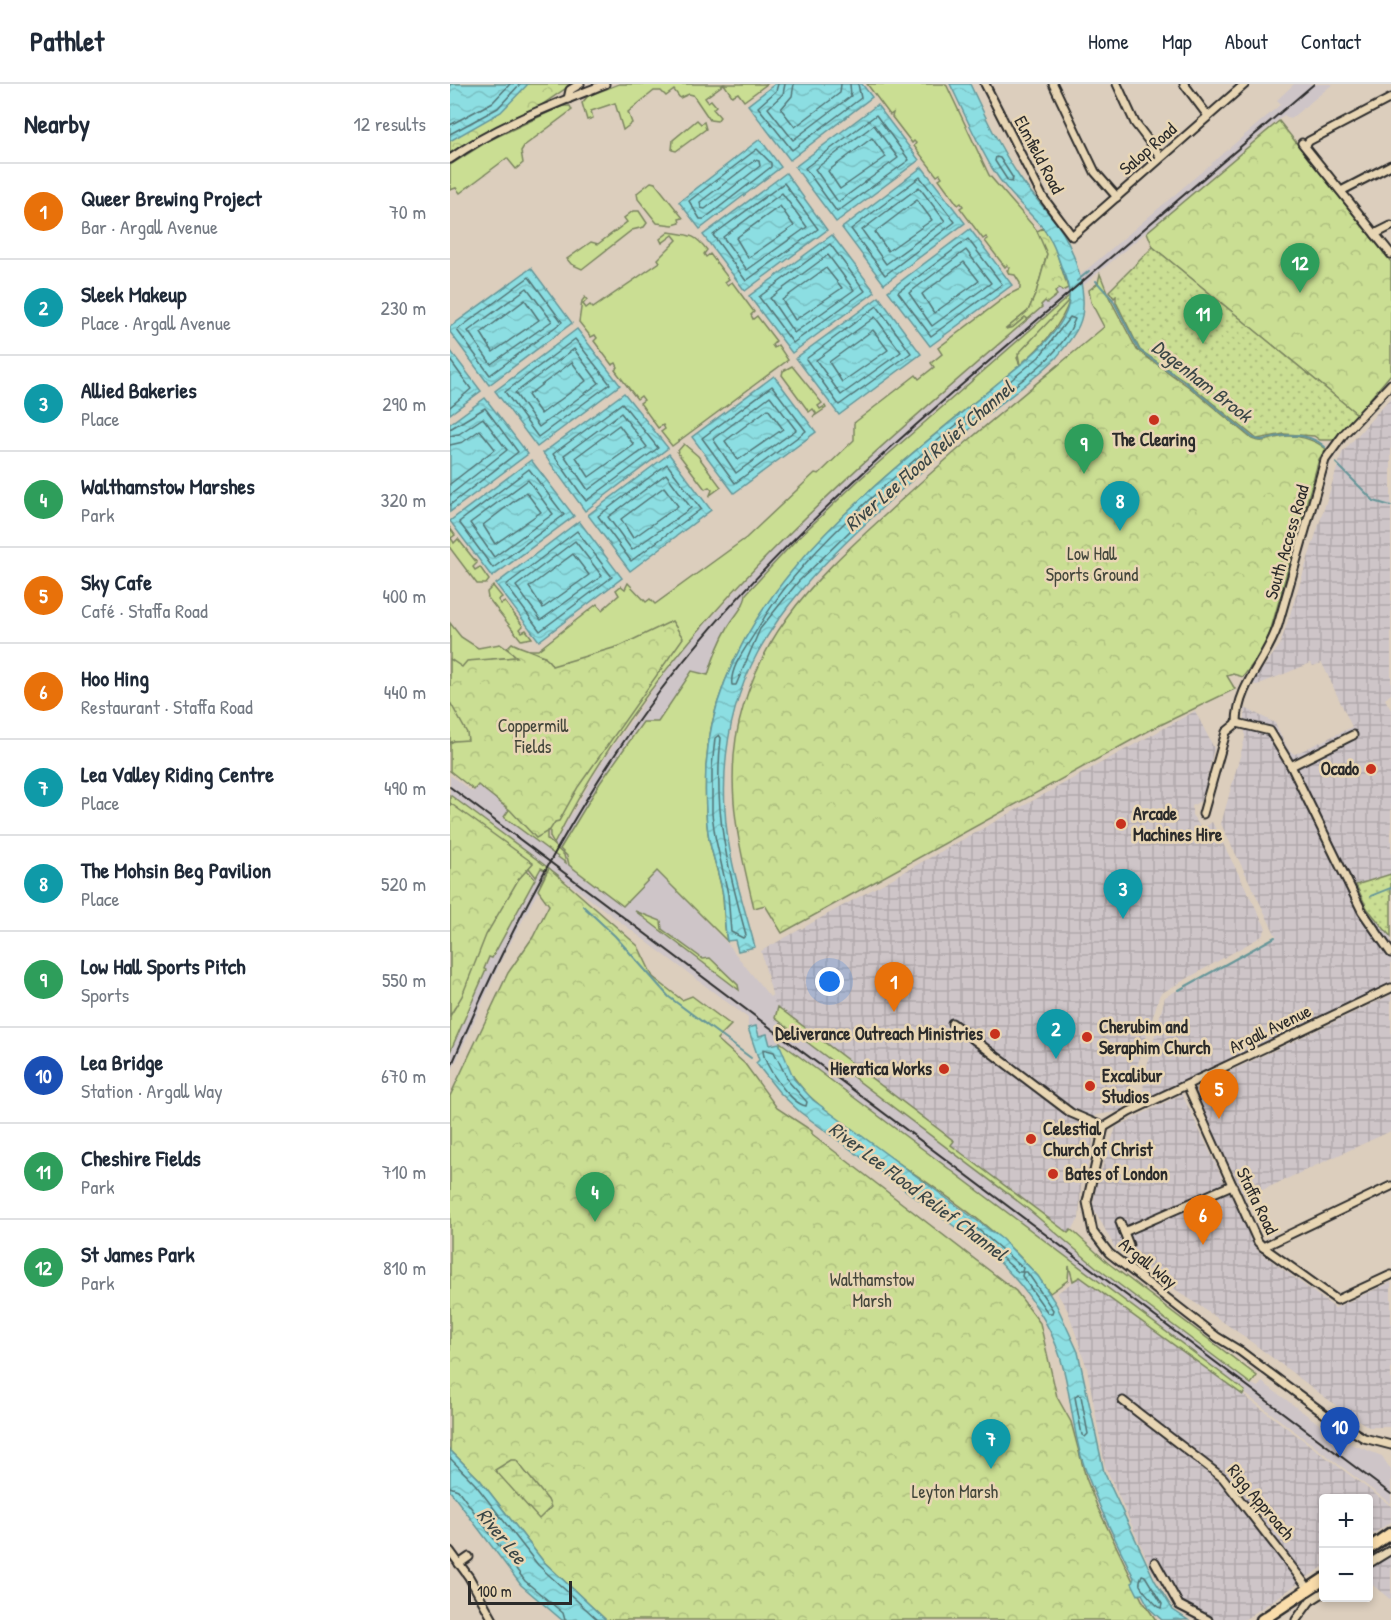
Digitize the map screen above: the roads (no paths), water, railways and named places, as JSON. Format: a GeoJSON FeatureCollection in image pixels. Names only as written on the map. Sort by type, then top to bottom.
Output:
{"type":"FeatureCollection","features":[{"type":"Feature","properties":{"kind":"main road"},"geometry":{"type":"LineString","coordinates":[[1369,1548],[1391,1533]]}},
{"type":"Feature","properties":{"kind":"main road"},"geometry":{"type":"LineString","coordinates":[[1262,1620],[1319,1582]]}},
{"type":"Feature","properties":{"kind":"street"},"geometry":{"type":"LineString","coordinates":[[568,99],[570,90],[580,84]]}},
{"type":"Feature","properties":{"kind":"street"},"geometry":{"type":"LineString","coordinates":[[450,159],[466,148],[568,99],[605,84]]}},
{"type":"Feature","properties":{"kind":"street","name":"Elmfield Road"},"geometry":{"type":"LineString","coordinates":[[985,84],[1042,196],[1072,236]]}},
{"type":"Feature","properties":{"kind":"street"},"geometry":{"type":"LineString","coordinates":[[1053,84],[1095,172],[1117,196]]}},
{"type":"Feature","properties":{"kind":"street"},"geometry":{"type":"LineString","coordinates":[[1117,84],[1135,123],[1161,157]]}},
{"type":"Feature","properties":{"kind":"street"},"geometry":{"type":"LineString","coordinates":[[1184,84],[1208,116]]}},
{"type":"Feature","properties":{"kind":"street","name":"Salop Road"},"geometry":{"type":"LineString","coordinates":[[1072,236],[1245,84]]}},
{"type":"Feature","properties":{"kind":"street"},"geometry":{"type":"LineString","coordinates":[[1391,98],[1304,144],[1391,254]]}},
{"type":"Feature","properties":{"kind":"street"},"geometry":{"type":"LineString","coordinates":[[1341,191],[1391,165]]}},
{"type":"Feature","properties":{"kind":"street"},"geometry":{"type":"LineString","coordinates":[[1375,234],[1391,226]]}},
{"type":"Feature","properties":{"kind":"street","name":"South Access Road"},"geometry":{"type":"LineString","coordinates":[[1203,814],[1224,736],[1237,723],[1238,706],[1243,691],[1271,646],[1278,626],[1325,460],[1344,434],[1391,384]]}},
{"type":"Feature","properties":{"kind":"street"},"geometry":{"type":"LineString","coordinates":[[1237,723],[1270,731],[1291,766],[1362,911],[1391,953]]}},
{"type":"Feature","properties":{"kind":"street"},"geometry":{"type":"LineString","coordinates":[[1291,766],[1353,735]]}},
{"type":"Feature","properties":{"kind":"street","name":"Argall Avenue"},"geometry":{"type":"LineString","coordinates":[[1104,1127],[1121,1116],[1391,988]]}},
{"type":"Feature","properties":{"kind":"street"},"geometry":{"type":"LineString","coordinates":[[952,1023],[1071,1113],[1104,1127]]}},
{"type":"Feature","properties":{"kind":"street","name":"Staffa Road"},"geometry":{"type":"LineString","coordinates":[[1187,1085],[1258,1242],[1263,1247],[1337,1300],[1391,1275]]}},
{"type":"Feature","properties":{"kind":"street","name":"Argall Way"},"geometry":{"type":"LineString","coordinates":[[1104,1127],[1087,1202],[1093,1232],[1118,1261],[1216,1335],[1220,1334],[1239,1347],[1239,1351],[1346,1428],[1373,1442],[1391,1445]]}},
{"type":"Feature","properties":{"kind":"street"},"geometry":{"type":"LineString","coordinates":[[1124,1232],[1232,1185]]}},
{"type":"Feature","properties":{"kind":"street"},"geometry":{"type":"LineString","coordinates":[[1263,1247],[1391,1186]]}},
{"type":"Feature","properties":{"kind":"street"},"geometry":{"type":"LineString","coordinates":[[1120,1222],[1129,1245]]}},
{"type":"Feature","properties":{"kind":"street","name":"Rigg Approach"},"geometry":{"type":"LineString","coordinates":[[1123,1401],[1223,1478],[1309,1589]]}},
{"type":"Feature","properties":{"kind":"street"},"geometry":{"type":"LineString","coordinates":[[1373,1561],[1391,1550]]}},
{"type":"Feature","properties":{"kind":"street"},"geometry":{"type":"LineString","coordinates":[[450,1551],[492,1620]]}},
{"type":"Feature","properties":{"kind":"street"},"geometry":{"type":"LineString","coordinates":[[459,1564],[470,1557]]}},
{"type":"Feature","properties":{"kind":"street"},"geometry":{"type":"LineString","coordinates":[[1155,1562],[1179,1605],[1208,1620]]}},
{"type":"Feature","properties":{"kind":"street"},"geometry":{"type":"LineString","coordinates":[[1296,1620],[1310,1601],[1319,1595]]}},
{"type":"Feature","properties":{"kind":"water"},"geometry":{"type":"Polygon","coordinates":[[[450,84],[528,84],[501,112],[450,141],[450,84]]]}},
{"type":"Feature","properties":{"kind":"water"},"geometry":{"type":"Polygon","coordinates":[[[775,84],[862,84],[872,97],[790,160],[748,105],[775,84]]]}},
{"type":"Feature","properties":{"kind":"water","name":"River Lee Flood Relief Channel"},"geometry":{"type":"Polygon","coordinates":[[[950,84],[970,84],[1013,167],[1063,234],[1079,273],[1082,287],[1082,314],[1074,334],[1056,358],[924,469],[830,558],[778,620],[758,652],[742,687],[731,724],[725,765],[726,827],[736,879],[755,947],[738,951],[735,940],[727,941],[723,895],[708,830],[705,784],[717,704],[740,647],[773,595],[814,546],[859,500],[908,457],[1034,353],[1054,333],[1067,310],[1068,287],[1056,252],[1046,232],[997,176],[975,137],[950,84]]]}},
{"type":"Feature","properties":{"kind":"water"},"geometry":{"type":"Polygon","coordinates":[[[877,105],[919,160],[836,222],[795,167],[877,105]]]}},
{"type":"Feature","properties":{"kind":"water"},"geometry":{"type":"Polygon","coordinates":[[[760,139],[781,167],[700,229],[679,202],[760,139]]]}},
{"type":"Feature","properties":{"kind":"water"},"geometry":{"type":"Polygon","coordinates":[[[922,167],[965,223],[884,284],[842,228],[922,167]]]}},
{"type":"Feature","properties":{"kind":"water"},"geometry":{"type":"Polygon","coordinates":[[[786,173],[827,230],[745,291],[703,235],[786,173]]]}},
{"type":"Feature","properties":{"kind":"water"},"geometry":{"type":"Polygon","coordinates":[[[970,229],[1012,285],[930,346],[888,291],[970,229]]]}},
{"type":"Feature","properties":{"kind":"water"},"geometry":{"type":"Polygon","coordinates":[[[832,235],[875,292],[792,353],[749,296],[832,235]]]}},
{"type":"Feature","properties":{"kind":"water"},"geometry":{"type":"Polygon","coordinates":[[[531,268],[572,323],[489,385],[450,332],[450,327],[531,268]]]}},
{"type":"Feature","properties":{"kind":"water"},"geometry":{"type":"Polygon","coordinates":[[[879,297],[921,354],[839,415],[796,358],[879,297]]]}},
{"type":"Feature","properties":{"kind":"water"},"geometry":{"type":"Polygon","coordinates":[[[577,329],[620,385],[537,447],[495,391],[577,329]]]}},
{"type":"Feature","properties":{"kind":"water"},"geometry":{"type":"Polygon","coordinates":[[[450,350],[481,391],[450,414],[450,350]]]}},
{"type":"Feature","properties":{"kind":"water"},"geometry":{"type":"Polygon","coordinates":[[[774,376],[816,432],[734,493],[692,437],[774,376]]]}},
{"type":"Feature","properties":{"kind":"water"},"geometry":{"type":"Polygon","coordinates":[[[624,393],[668,448],[585,511],[543,453],[624,393]]]}},
{"type":"Feature","properties":{"kind":"water"},"geometry":{"type":"Polygon","coordinates":[[[485,398],[528,454],[450,512],[450,424],[485,398]]]}},
{"type":"Feature","properties":{"kind":"water"},"geometry":{"type":"Polygon","coordinates":[[[669,454],[711,510],[630,571],[588,515],[669,454]]]}},
{"type":"Feature","properties":{"kind":"water"},"geometry":{"type":"Polygon","coordinates":[[[531,460],[574,516],[492,577],[450,521],[531,460]]]}},
{"type":"Feature","properties":{"kind":"water"},"geometry":{"type":"Polygon","coordinates":[[[579,521],[622,578],[539,641],[496,584],[579,521]]]}},
{"type":"Feature","properties":{"kind":"water","name":"River Lee Flood Relief Channel"},"geometry":{"type":"Polygon","coordinates":[[[756,1026],[759,1036],[767,1034],[770,1045],[779,1043],[794,1079],[813,1100],[1002,1239],[1038,1276],[1056,1304],[1078,1352],[1104,1472],[1155,1581],[1173,1610],[1188,1620],[1162,1620],[1150,1609],[1142,1594],[1138,1595],[1132,1583],[1134,1578],[1098,1503],[1086,1472],[1059,1353],[1045,1321],[1026,1291],[989,1252],[800,1112],[779,1092],[756,1063],[759,1060],[748,1028],[756,1026]]]}},
{"type":"Feature","properties":{"kind":"water","name":"River Lee"},"geometry":{"type":"Polygon","coordinates":[[[450,1450],[480,1480],[543,1561],[606,1620],[562,1620],[521,1585],[450,1491],[450,1450]]]}},
{"type":"Feature","properties":{"kind":"waterway","name":"Dagenham Brook"},"geometry":{"type":"LineString","coordinates":[[1077,281],[1089,271]]}},
{"type":"Feature","properties":{"kind":"waterway","name":"Dagenham Brook"},"geometry":{"type":"LineString","coordinates":[[1096,281],[1113,300],[1139,350],[1185,382],[1253,438],[1263,440],[1292,435],[1310,438],[1325,447]]}},
{"type":"Feature","properties":{"kind":"waterway","name":"Dagenham Brook"},"geometry":{"type":"LineString","coordinates":[[1336,463],[1374,501],[1391,506]]}},
{"type":"Feature","properties":{"kind":"waterway"},"geometry":{"type":"LineString","coordinates":[[1371,896],[1391,888]]}},
{"type":"Feature","properties":{"kind":"waterway"},"geometry":{"type":"LineString","coordinates":[[583,906],[615,936],[669,997],[751,1058]]}},
{"type":"Feature","properties":{"kind":"waterway"},"geometry":{"type":"LineString","coordinates":[[1179,990],[1275,937]]}},
{"type":"Feature","properties":{"kind":"railway"},"geometry":{"type":"LineString","coordinates":[[450,1069],[518,921],[543,873],[598,780],[660,691],[740,596],[782,551],[870,466],[1009,344],[1314,84]]}},
{"type":"Feature","properties":{"kind":"railway"},"geometry":{"type":"LineString","coordinates":[[450,787],[1391,1494]]}},
{"type":"Feature","properties":{"kind":"place","name":"St James Park"},"geometry":{"type":"Point","coordinates":[1300,293]}},
{"type":"Feature","properties":{"kind":"place","name":"Cheshire Fields"},"geometry":{"type":"Point","coordinates":[1203,344]}},
{"type":"Feature","properties":{"kind":"place","name":"The Clearing"},"geometry":{"type":"Point","coordinates":[1154,420]}},
{"type":"Feature","properties":{"kind":"place","name":"Low Hall Sports Pitch"},"geometry":{"type":"Point","coordinates":[1084,474]}},
{"type":"Feature","properties":{"kind":"place","name":"The Mohsin Beg Pavilion"},"geometry":{"type":"Point","coordinates":[1120,531]}},
{"type":"Feature","properties":{"kind":"place","name":"Ocado"},"geometry":{"type":"Point","coordinates":[1371,769]}},
{"type":"Feature","properties":{"kind":"place","name":"Arcade Machines Hire"},"geometry":{"type":"Point","coordinates":[1121,824]}},
{"type":"Feature","properties":{"kind":"place","name":"Allied Bakeries"},"geometry":{"type":"Point","coordinates":[1123,919]}},
{"type":"Feature","properties":{"kind":"place","name":"Queer Brewing Project"},"geometry":{"type":"Point","coordinates":[894,1012]}},
{"type":"Feature","properties":{"kind":"place","name":"Deliverance Outreach Ministries"},"geometry":{"type":"Point","coordinates":[995,1034]}},
{"type":"Feature","properties":{"kind":"place","name":"Cherubim and Seraphim Church"},"geometry":{"type":"Point","coordinates":[1087,1037]}},
{"type":"Feature","properties":{"kind":"place","name":"Sleek Makeup"},"geometry":{"type":"Point","coordinates":[1056,1059]}},
{"type":"Feature","properties":{"kind":"place","name":"Hieratica Works"},"geometry":{"type":"Point","coordinates":[944,1069]}},
{"type":"Feature","properties":{"kind":"place","name":"Excalibur Studios"},"geometry":{"type":"Point","coordinates":[1090,1086]}},
{"type":"Feature","properties":{"kind":"place","name":"Sky Cafe"},"geometry":{"type":"Point","coordinates":[1219,1119]}},
{"type":"Feature","properties":{"kind":"place","name":"Celestial Church of Christ"},"geometry":{"type":"Point","coordinates":[1031,1139]}},
{"type":"Feature","properties":{"kind":"place","name":"Bates of London"},"geometry":{"type":"Point","coordinates":[1053,1174]}},
{"type":"Feature","properties":{"kind":"place","name":"Walthamstow Marshes"},"geometry":{"type":"Point","coordinates":[595,1222]}},
{"type":"Feature","properties":{"kind":"place","name":"Hoo Hing"},"geometry":{"type":"Point","coordinates":[1203,1245]}},
{"type":"Feature","properties":{"kind":"place","name":"Lea Bridge"},"geometry":{"type":"Point","coordinates":[1340,1457]}},
{"type":"Feature","properties":{"kind":"place","name":"Lea Valley Riding Centre"},"geometry":{"type":"Point","coordinates":[991,1469]}},
{"type":"Feature","properties":{"kind":"park label","name":"Low Hall Sports Ground"},"geometry":{"type":"Point","coordinates":[1092,564]}},
{"type":"Feature","properties":{"kind":"park label","name":"Coppermill Fields"},"geometry":{"type":"Point","coordinates":[533,736]}},
{"type":"Feature","properties":{"kind":"park label","name":"Walthamstow Marsh"},"geometry":{"type":"Point","coordinates":[872,1290]}},
{"type":"Feature","properties":{"kind":"park label","name":"Leyton Marsh"},"geometry":{"type":"Point","coordinates":[955,1492]}}]}
